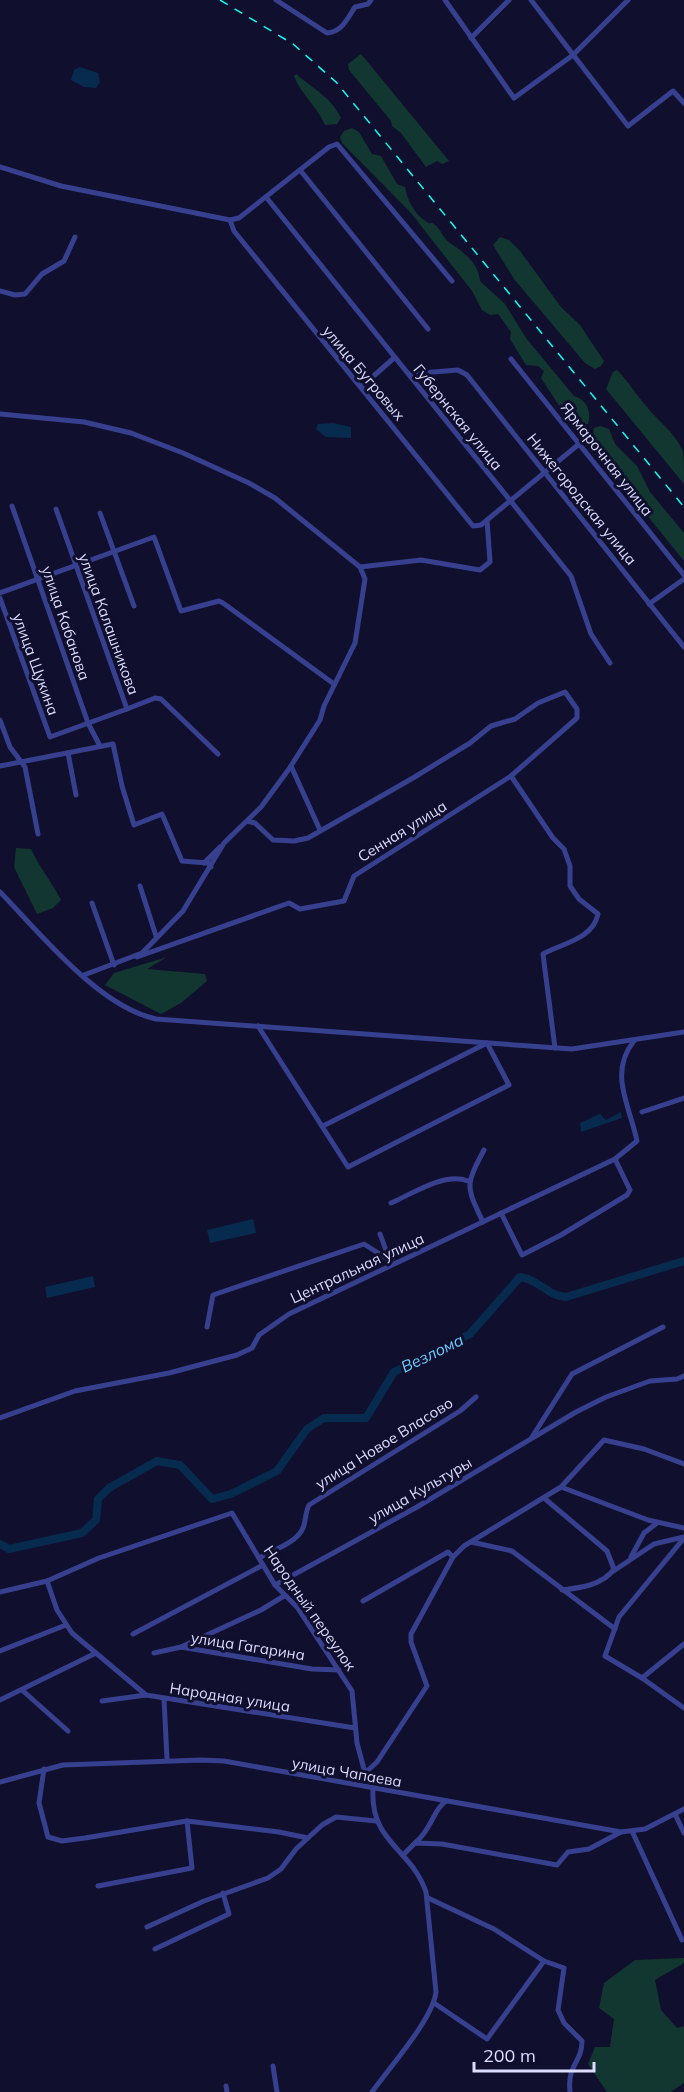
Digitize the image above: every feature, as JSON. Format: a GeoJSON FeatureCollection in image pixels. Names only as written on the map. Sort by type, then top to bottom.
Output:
{"type":"FeatureCollection","features":[{"type":"Feature","properties":{"kind":"street"},"geometry":{"type":"LineString","coordinates":[[276,0],[327,33],[339,30],[355,8],[368,4],[371,0]]}},
{"type":"Feature","properties":{"kind":"street"},"geometry":{"type":"LineString","coordinates":[[445,0],[514,98],[573,55],[628,0]]}},
{"type":"Feature","properties":{"kind":"street"},"geometry":{"type":"LineString","coordinates":[[471,38],[509,0]]}},
{"type":"Feature","properties":{"kind":"street"},"geometry":{"type":"LineString","coordinates":[[531,0],[628,126],[673,91],[684,103]]}},
{"type":"Feature","properties":{"kind":"street"},"geometry":{"type":"LineString","coordinates":[[0,167],[61,186],[230,220],[239,218],[335,144],[340,146],[452,281]]}},
{"type":"Feature","properties":{"kind":"street"},"geometry":{"type":"LineString","coordinates":[[300,170],[428,329]]}},
{"type":"Feature","properties":{"kind":"street","name":"Губернская улица"},"geometry":{"type":"LineString","coordinates":[[266,197],[571,576],[591,634],[610,663]]}},
{"type":"Feature","properties":{"kind":"street","name":"улица Бугровых"},"geometry":{"type":"LineString","coordinates":[[230,220],[234,231],[293,307],[473,526],[481,525],[487,520]]}},
{"type":"Feature","properties":{"kind":"street"},"geometry":{"type":"LineString","coordinates":[[0,291],[15,295],[25,294],[42,274],[64,261],[75,237]]}},
{"type":"Feature","properties":{"kind":"street"},"geometry":{"type":"LineString","coordinates":[[361,387],[394,358]]}},
{"type":"Feature","properties":{"kind":"street","name":"Ярмарочная улица"},"geometry":{"type":"LineString","coordinates":[[511,359],[684,577]]}},
{"type":"Feature","properties":{"kind":"street","name":"Нижегородская улица"},"geometry":{"type":"LineString","coordinates":[[408,374],[458,370],[467,375],[684,647]]}},
{"type":"Feature","properties":{"kind":"street"},"geometry":{"type":"LineString","coordinates":[[0,414],[84,422],[131,433],[183,453],[249,483],[275,498],[360,567],[365,579],[356,640],[334,684],[320,720],[291,766],[247,821],[234,831],[204,863]]}},
{"type":"Feature","properties":{"kind":"street"},"geometry":{"type":"LineString","coordinates":[[360,567],[421,560],[480,570],[490,561],[487,520],[579,444]]}},
{"type":"Feature","properties":{"kind":"street","name":"улица Кабанова"},"geometry":{"type":"LineString","coordinates":[[12,507],[88,723],[100,746]]}},
{"type":"Feature","properties":{"kind":"street","name":"улица Калашникова"},"geometry":{"type":"LineString","coordinates":[[50,737],[127,709],[56,509]]}},
{"type":"Feature","properties":{"kind":"street"},"geometry":{"type":"LineString","coordinates":[[100,513],[134,606]]}},
{"type":"Feature","properties":{"kind":"street"},"geometry":{"type":"LineString","coordinates":[[0,593],[154,537],[179,608],[184,612],[219,601],[334,684]]}},
{"type":"Feature","properties":{"kind":"street"},"geometry":{"type":"LineString","coordinates":[[649,604],[684,577]]}},
{"type":"Feature","properties":{"kind":"street","name":"улица Щукина"},"geometry":{"type":"LineString","coordinates":[[0,598],[50,737]]}},
{"type":"Feature","properties":{"kind":"street","name":"Сенная улица"},"geometry":{"type":"LineString","coordinates":[[136,957],[289,903],[300,909],[344,901],[349,885],[359,872],[511,776],[577,718],[577,709],[565,692],[538,703],[514,719],[491,726],[470,743],[413,778],[320,830]]}},
{"type":"Feature","properties":{"kind":"street"},"geometry":{"type":"LineString","coordinates":[[127,709],[154,698],[161,699],[218,754]]}},
{"type":"Feature","properties":{"kind":"street"},"geometry":{"type":"LineString","coordinates":[[0,720],[10,747],[23,762],[38,834]]}},
{"type":"Feature","properties":{"kind":"street"},"geometry":{"type":"LineString","coordinates":[[0,766],[113,744],[122,786],[135,825],[162,814],[182,861],[208,863],[211,867]]}},
{"type":"Feature","properties":{"kind":"street"},"geometry":{"type":"LineString","coordinates":[[68,753],[76,795]]}},
{"type":"Feature","properties":{"kind":"street"},"geometry":{"type":"LineString","coordinates":[[247,821],[255,824],[276,841],[300,841],[320,830],[291,766]]}},
{"type":"Feature","properties":{"kind":"street"},"geometry":{"type":"LineString","coordinates":[[511,776],[548,831],[564,849],[570,866],[570,886],[579,899],[598,914],[597,922],[579,939],[543,954],[555,1048]]}},
{"type":"Feature","properties":{"kind":"street"},"geometry":{"type":"LineString","coordinates":[[84,975],[136,957],[183,911],[224,843]]}},
{"type":"Feature","properties":{"kind":"street"},"geometry":{"type":"LineString","coordinates":[[140,886],[156,936]]}},
{"type":"Feature","properties":{"kind":"street"},"geometry":{"type":"LineString","coordinates":[[0,892],[84,975],[121,1005],[148,1017],[584,1049],[684,1032]]}},
{"type":"Feature","properties":{"kind":"street"},"geometry":{"type":"LineString","coordinates":[[92,903],[114,965]]}},
{"type":"Feature","properties":{"kind":"street"},"geometry":{"type":"LineString","coordinates":[[258,1026],[348,1167],[509,1085],[488,1043],[322,1126]]}},
{"type":"Feature","properties":{"kind":"street","name":"Центральная улица"},"geometry":{"type":"LineString","coordinates":[[0,1418],[75,1391],[169,1373],[237,1355],[252,1348],[259,1335],[289,1314],[391,1262],[483,1222],[615,1159],[637,1141],[623,1095],[620,1071],[624,1054],[634,1041]]}},
{"type":"Feature","properties":{"kind":"street"},"geometry":{"type":"LineString","coordinates":[[642,1112],[684,1098]]}},
{"type":"Feature","properties":{"kind":"street"},"geometry":{"type":"LineString","coordinates":[[483,1222],[470,1194],[468,1181],[484,1150]]}},
{"type":"Feature","properties":{"kind":"street"},"geometry":{"type":"LineString","coordinates":[[501,1213],[522,1255],[561,1235],[627,1195],[629,1187],[615,1159]]}},
{"type":"Feature","properties":{"kind":"street"},"geometry":{"type":"LineString","coordinates":[[391,1203],[440,1181],[457,1177],[468,1181]]}},
{"type":"Feature","properties":{"kind":"street"},"geometry":{"type":"LineString","coordinates":[[380,1234],[391,1262]]}},
{"type":"Feature","properties":{"kind":"street"},"geometry":{"type":"LineString","coordinates":[[207,1327],[213,1295],[364,1244],[391,1262]]}},
{"type":"Feature","properties":{"kind":"street"},"geometry":{"type":"LineString","coordinates":[[531,1439],[572,1374],[663,1327]]}},
{"type":"Feature","properties":{"kind":"street","name":"улица Культуры"},"geometry":{"type":"LineString","coordinates":[[275,1585],[417,1507],[576,1412],[606,1397],[650,1382],[684,1376]]}},
{"type":"Feature","properties":{"kind":"street","name":"улица Новое Власово"},"geometry":{"type":"LineString","coordinates":[[259,1558],[299,1534],[303,1527],[303,1516],[309,1505],[459,1411],[476,1397]]}},
{"type":"Feature","properties":{"kind":"street"},"geometry":{"type":"LineString","coordinates":[[365,1773],[377,1762],[427,1686],[411,1642],[411,1634],[453,1557],[471,1542],[561,1486],[604,1440],[644,1449],[684,1464]]}},
{"type":"Feature","properties":{"kind":"street"},"geometry":{"type":"LineString","coordinates":[[561,1486],[657,1523],[684,1528]]}},
{"type":"Feature","properties":{"kind":"street"},"geometry":{"type":"LineString","coordinates":[[544,1498],[607,1551],[614,1569],[612,1572]]}},
{"type":"Feature","properties":{"kind":"street","name":"Народный переулок"},"geometry":{"type":"LineString","coordinates":[[47,1581],[99,1558],[232,1513],[275,1585],[297,1607],[352,1691],[355,1728],[365,1773],[373,1789]]}},
{"type":"Feature","properties":{"kind":"street"},"geometry":{"type":"LineString","coordinates":[[630,1559],[644,1533],[657,1523]]}},
{"type":"Feature","properties":{"kind":"street"},"geometry":{"type":"LineString","coordinates":[[562,1590],[591,1585],[654,1544],[684,1538]]}},
{"type":"Feature","properties":{"kind":"street"},"geometry":{"type":"LineString","coordinates":[[684,1538],[619,1617],[605,1656],[642,1678],[684,1708]]}},
{"type":"Feature","properties":{"kind":"street"},"geometry":{"type":"LineString","coordinates":[[471,1542],[512,1551],[615,1629]]}},
{"type":"Feature","properties":{"kind":"street"},"geometry":{"type":"LineString","coordinates":[[363,1601],[448,1552],[453,1557]]}},
{"type":"Feature","properties":{"kind":"street"},"geometry":{"type":"LineString","coordinates":[[133,1634],[263,1565]]}},
{"type":"Feature","properties":{"kind":"street"},"geometry":{"type":"LineString","coordinates":[[0,1592],[47,1581],[57,1610],[66,1625],[146,1695]]}},
{"type":"Feature","properties":{"kind":"street"},"geometry":{"type":"LineString","coordinates":[[181,1647],[261,1610],[284,1596]]}},
{"type":"Feature","properties":{"kind":"street"},"geometry":{"type":"LineString","coordinates":[[0,1651],[66,1625]]}},
{"type":"Feature","properties":{"kind":"street"},"geometry":{"type":"LineString","coordinates":[[642,1678],[684,1644]]}},
{"type":"Feature","properties":{"kind":"street","name":"улица Гагарина"},"geometry":{"type":"LineString","coordinates":[[154,1653],[181,1647],[312,1669],[339,1670]]}},
{"type":"Feature","properties":{"kind":"street"},"geometry":{"type":"LineString","coordinates":[[0,1700],[96,1653]]}},
{"type":"Feature","properties":{"kind":"street"},"geometry":{"type":"LineString","coordinates":[[22,1690],[68,1731]]}},
{"type":"Feature","properties":{"kind":"street","name":"Народная улица"},"geometry":{"type":"LineString","coordinates":[[102,1701],[146,1695],[355,1728]]}},
{"type":"Feature","properties":{"kind":"street"},"geometry":{"type":"LineString","coordinates":[[164,1699],[167,1759]]}},
{"type":"Feature","properties":{"kind":"street","name":"улица Чапаева"},"geometry":{"type":"LineString","coordinates":[[0,1782],[44,1769],[167,1759],[224,1761],[621,1832],[632,1832],[684,1809]]}},
{"type":"Feature","properties":{"kind":"street"},"geometry":{"type":"LineString","coordinates":[[44,1769],[39,1803],[48,1837],[62,1841],[187,1821],[279,1832],[308,1838]]}},
{"type":"Feature","properties":{"kind":"street"},"geometry":{"type":"LineString","coordinates":[[372,2092],[434,2003],[436,1984],[428,1898],[420,1879],[403,1855],[385,1837],[376,1821],[373,1789]]}},
{"type":"Feature","properties":{"kind":"street"},"geometry":{"type":"LineString","coordinates":[[403,1855],[425,1835],[437,1810],[445,1801]]}},
{"type":"Feature","properties":{"kind":"street"},"geometry":{"type":"LineString","coordinates":[[675,1814],[684,1833]]}},
{"type":"Feature","properties":{"kind":"street"},"geometry":{"type":"LineString","coordinates":[[147,1927],[223,1893],[268,1878],[281,1869],[322,1825],[336,1817],[376,1821]]}},
{"type":"Feature","properties":{"kind":"street"},"geometry":{"type":"LineString","coordinates":[[98,1886],[192,1868],[187,1821]]}},
{"type":"Feature","properties":{"kind":"street"},"geometry":{"type":"LineString","coordinates":[[415,1843],[442,1844],[557,1865],[568,1852],[589,1849],[621,1832]]}},
{"type":"Feature","properties":{"kind":"street"},"geometry":{"type":"LineString","coordinates":[[632,1832],[682,1940]]}},
{"type":"Feature","properties":{"kind":"street"},"geometry":{"type":"LineString","coordinates":[[155,1949],[229,1914],[223,1893]]}},
{"type":"Feature","properties":{"kind":"street"},"geometry":{"type":"LineString","coordinates":[[428,1898],[494,1929],[544,1961],[564,1968],[558,2010],[564,2023],[582,2041],[582,2050],[568,2077],[570,2092]]}},
{"type":"Feature","properties":{"kind":"street"},"geometry":{"type":"LineString","coordinates":[[434,2003],[487,2039],[544,1961]]}},
{"type":"Feature","properties":{"kind":"street"},"geometry":{"type":"LineString","coordinates":[[273,2066],[277,2092]]}},
{"type":"Feature","properties":{"kind":"green space"},"geometry":{"type":"Polygon","coordinates":[[[361,54],[449,161],[442,164],[437,161],[426,167],[401,133],[392,126],[391,121],[349,70],[348,64],[361,54]]]}},
{"type":"Feature","properties":{"kind":"green space"},"geometry":{"type":"Polygon","coordinates":[[[296,74],[332,104],[341,118],[337,124],[325,125],[297,83],[294,76],[296,74]]]}},
{"type":"Feature","properties":{"kind":"green space"},"geometry":{"type":"Polygon","coordinates":[[[352,128],[359,132],[372,154],[381,156],[397,184],[405,187],[415,211],[427,222],[435,225],[448,241],[470,259],[477,269],[480,281],[505,304],[526,338],[574,396],[585,403],[589,415],[588,424],[580,425],[564,413],[541,378],[544,371],[538,366],[526,365],[510,339],[511,332],[498,314],[490,315],[482,310],[472,291],[411,213],[342,143],[340,137],[344,131],[352,128]]]}},
{"type":"Feature","properties":{"kind":"green space"},"geometry":{"type":"Polygon","coordinates":[[[500,237],[509,240],[520,251],[561,307],[580,325],[604,361],[601,366],[595,369],[585,363],[514,279],[493,245],[500,237]]]}},
{"type":"Feature","properties":{"kind":"green space"},"geometry":{"type":"Polygon","coordinates":[[[617,370],[680,445],[683,451],[684,484],[606,389],[613,372],[617,370]]]}},
{"type":"Feature","properties":{"kind":"green space"},"geometry":{"type":"Polygon","coordinates":[[[600,426],[609,429],[615,444],[637,466],[650,492],[684,533],[684,561],[631,492],[610,472],[592,444],[594,428],[600,426]]]}},
{"type":"Feature","properties":{"kind":"green space"},"geometry":{"type":"Polygon","coordinates":[[[16,848],[31,849],[61,900],[53,908],[37,914],[14,867],[16,848]]]}},
{"type":"Feature","properties":{"kind":"green space"},"geometry":{"type":"Polygon","coordinates":[[[167,957],[147,969],[205,974],[207,981],[181,1003],[161,1014],[105,985],[114,973],[167,957]]]}},
{"type":"Feature","properties":{"kind":"green space"},"geometry":{"type":"Polygon","coordinates":[[[684,1958],[684,1963],[655,1980],[661,2010],[677,2028],[684,2026],[684,2083],[671,2092],[607,2092],[588,2064],[595,2047],[610,2047],[614,2019],[599,2008],[604,1983],[635,1960],[684,1958]]]}},
{"type":"Feature","properties":{"kind":"water"},"geometry":{"type":"Polygon","coordinates":[[[80,67],[98,73],[100,82],[96,88],[84,87],[71,80],[74,70],[80,67]]]}},
{"type":"Feature","properties":{"kind":"water"},"geometry":{"type":"Polygon","coordinates":[[[333,423],[351,427],[351,438],[326,437],[316,429],[318,424],[333,423]]]}},
{"type":"Feature","properties":{"kind":"water"},"geometry":{"type":"Polygon","coordinates":[[[621,1112],[622,1118],[581,1132],[580,1123],[600,1114],[606,1120],[621,1112]]]}},
{"type":"Feature","properties":{"kind":"water"},"geometry":{"type":"Polygon","coordinates":[[[253,1219],[256,1233],[210,1243],[207,1230],[253,1219]]]}},
{"type":"Feature","properties":{"kind":"water"},"geometry":{"type":"Polygon","coordinates":[[[93,1276],[95,1287],[47,1298],[45,1287],[93,1276]]]}},
{"type":"Feature","properties":{"kind":"waterway","name":"Везлома"},"geometry":{"type":"LineString","coordinates":[[0,1544],[9,1549],[82,1533],[96,1520],[98,1499],[109,1488],[157,1461],[180,1465],[212,1499],[231,1494],[277,1471],[307,1429],[324,1418],[366,1418],[394,1372],[470,1334],[520,1277],[533,1281],[553,1294],[566,1297],[684,1261]]}},
{"type":"Feature","properties":{"kind":"railway"},"geometry":{"type":"LineString","coordinates":[[220,0],[293,44],[336,82],[684,507]]}}]}
